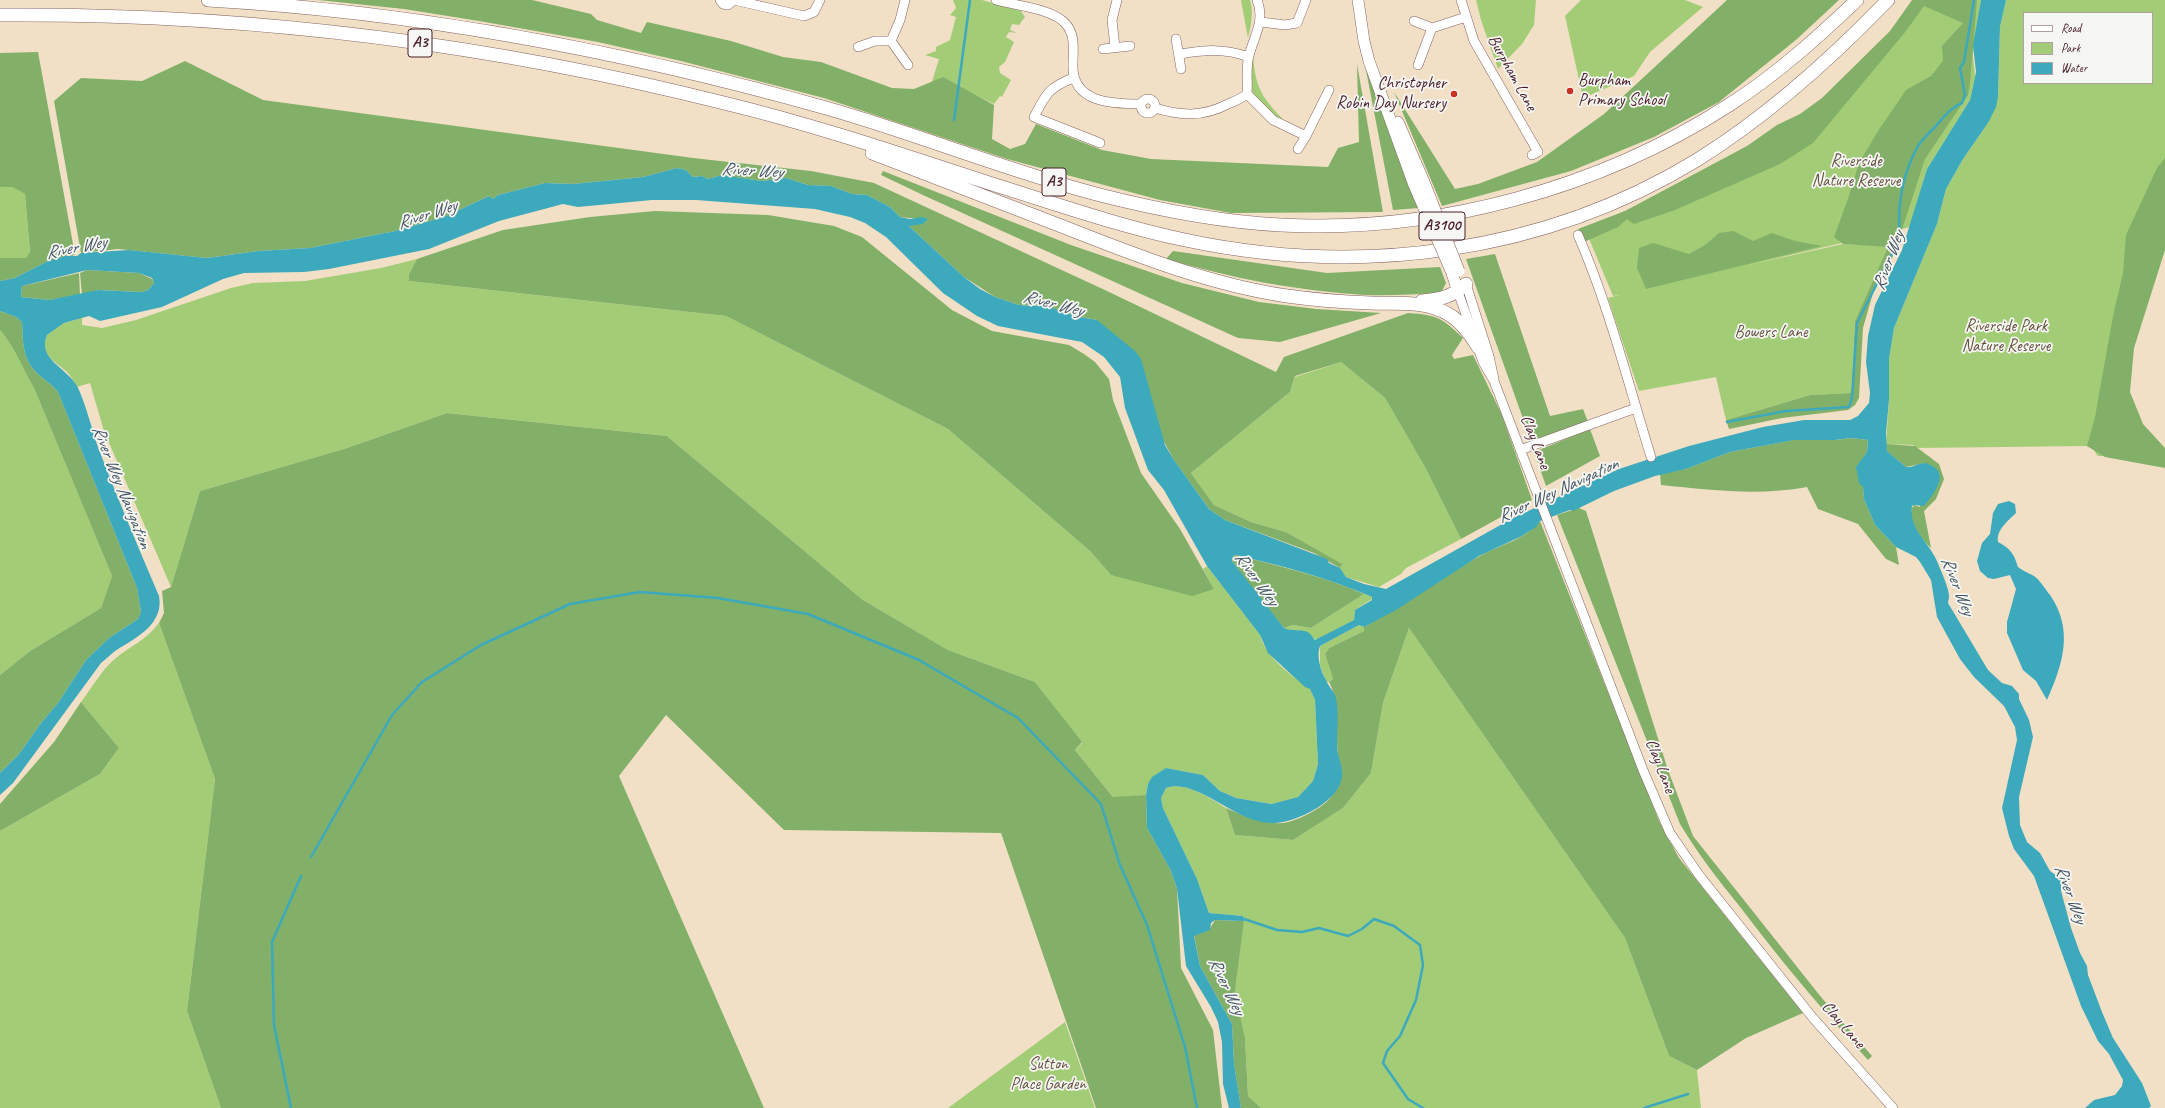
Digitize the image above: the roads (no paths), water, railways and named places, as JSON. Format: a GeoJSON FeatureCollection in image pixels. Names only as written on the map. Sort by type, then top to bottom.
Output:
{"type":"FeatureCollection","features":[{"type":"Feature","properties":{"kind":"highway","name":"A3"},"geometry":{"type":"LineString","coordinates":[[208,0],[371,15],[438,24],[553,44],[735,83],[829,109],[1100,195],[1196,216],[1244,222],[1324,226],[1390,222],[1489,205],[1556,187],[1629,159],[1692,128],[1731,104],[1794,57],[1858,0]]}},
{"type":"Feature","properties":{"kind":"highway","name":"A3"},"geometry":{"type":"LineString","coordinates":[[0,15],[63,14],[250,24],[398,39],[487,53],[630,80],[772,115],[840,134],[1079,212],[1182,240],[1264,254],[1345,258],[1426,253],[1506,238],[1586,213],[1626,196],[1694,162],[1736,135],[1796,88],[1857,32],[1888,0]]}},
{"type":"Feature","properties":{"kind":"highway"},"geometry":{"type":"LineString","coordinates":[[772,115],[953,183],[1112,246],[1181,270],[1243,287],[1287,296],[1355,302],[1409,304],[1438,309],[1448,314],[1466,329],[1478,347]]}},
{"type":"Feature","properties":{"kind":"highway"},"geometry":{"type":"LineString","coordinates":[[1409,304],[1440,300],[1462,288]]}},
{"type":"Feature","properties":{"kind":"main road","name":"Clay Lane"},"geometry":{"type":"LineString","coordinates":[[1358,0],[1364,41],[1369,61],[1462,288]]}},
{"type":"Feature","properties":{"kind":"main road","name":"Clay Lane"},"geometry":{"type":"LineString","coordinates":[[1365,0],[1375,58],[1419,184]]}},
{"type":"Feature","properties":{"kind":"street"},"geometry":{"type":"LineString","coordinates":[[720,0],[723,4],[728,5],[734,0],[804,16],[814,12],[820,0]]}},
{"type":"Feature","properties":{"kind":"street"},"geometry":{"type":"LineString","coordinates":[[891,41],[900,20],[905,0]]}},
{"type":"Feature","properties":{"kind":"street"},"geometry":{"type":"LineString","coordinates":[[996,0],[1054,16],[1064,22],[1072,32],[1074,46],[1073,78],[1084,92],[1096,100],[1123,104],[1141,104],[1144,101],[1150,100],[1154,103],[1155,108],[1176,114],[1192,115],[1216,110],[1240,100],[1247,94]]}},
{"type":"Feature","properties":{"kind":"street"},"geometry":{"type":"LineString","coordinates":[[1115,47],[1112,20],[1117,0]]}},
{"type":"Feature","properties":{"kind":"street"},"geometry":{"type":"LineString","coordinates":[[1257,0],[1261,22],[1249,57],[1246,76],[1247,94],[1273,120],[1306,136]]}},
{"type":"Feature","properties":{"kind":"street"},"geometry":{"type":"LineString","coordinates":[[1261,22],[1286,25],[1297,23],[1306,0]]}},
{"type":"Feature","properties":{"kind":"street","name":"Burpham Lane"},"geometry":{"type":"LineString","coordinates":[[1462,0],[1466,18],[1474,40],[1538,152],[1532,156]]}},
{"type":"Feature","properties":{"kind":"street"},"geometry":{"type":"LineString","coordinates":[[1414,21],[1432,28],[1466,18]]}},
{"type":"Feature","properties":{"kind":"street"},"geometry":{"type":"LineString","coordinates":[[1418,65],[1432,28]]}},
{"type":"Feature","properties":{"kind":"street"},"geometry":{"type":"LineString","coordinates":[[1176,39],[1180,54],[1181,69]]}},
{"type":"Feature","properties":{"kind":"street"},"geometry":{"type":"LineString","coordinates":[[858,47],[875,41],[891,41]]}},
{"type":"Feature","properties":{"kind":"street"},"geometry":{"type":"LineString","coordinates":[[891,41],[908,65]]}},
{"type":"Feature","properties":{"kind":"street"},"geometry":{"type":"LineString","coordinates":[[1103,49],[1130,46]]}},
{"type":"Feature","properties":{"kind":"street"},"geometry":{"type":"LineString","coordinates":[[1180,54],[1212,49],[1232,51],[1249,57]]}},
{"type":"Feature","properties":{"kind":"street"},"geometry":{"type":"LineString","coordinates":[[1073,78],[1055,85],[1043,100],[1034,117],[1100,143]]}},
{"type":"Feature","properties":{"kind":"street"},"geometry":{"type":"LineString","coordinates":[[1298,149],[1329,90]]}},
{"type":"Feature","properties":{"kind":"street"},"geometry":{"type":"LineString","coordinates":[[1578,235],[1602,295],[1651,457]]}},
{"type":"Feature","properties":{"kind":"street","name":"Clay Lane"},"geometry":{"type":"LineString","coordinates":[[1462,288],[1478,347],[1487,372],[1494,381]]}},
{"type":"Feature","properties":{"kind":"street","name":"Clay Lane"},"geometry":{"type":"LineString","coordinates":[[1462,288],[1489,356],[1494,381],[1520,450],[1656,802],[1680,849],[1813,1018],[1893,1108]]}},
{"type":"Feature","properties":{"kind":"street"},"geometry":{"type":"LineString","coordinates":[[1520,450],[1636,408]]}},
{"type":"Feature","properties":{"kind":"water"},"geometry":{"type":"Polygon","coordinates":[[[1981,0],[2006,0],[2000,27],[1998,97],[1996,107],[1988,123],[1963,159],[1946,189],[1937,224],[1894,328],[1889,359],[1889,400],[1886,433],[1887,451],[1906,467],[1925,463],[1934,467],[1940,476],[1937,487],[1931,498],[1924,506],[1912,506],[1913,521],[1936,559],[1948,589],[1948,603],[1988,670],[2002,683],[2012,686],[2019,694],[2019,699],[2029,720],[2033,737],[2019,797],[2020,825],[2027,842],[2040,853],[2050,871],[2061,879],[2061,891],[2071,928],[2080,953],[2087,966],[2088,975],[2102,1012],[2113,1038],[2142,1083],[2151,1106],[2149,1108],[2085,1108],[2094,1100],[2115,1095],[2122,1086],[2123,1080],[2109,1054],[2098,1041],[2081,1006],[2034,876],[2014,849],[2009,836],[2002,808],[2017,740],[2015,727],[2004,706],[1974,677],[1960,659],[1937,617],[1931,580],[1920,562],[1916,557],[1896,547],[1875,525],[1864,499],[1863,487],[1859,483],[1856,467],[1867,452],[1868,440],[1851,438],[1835,440],[1794,440],[1730,452],[1686,469],[1655,476],[1614,491],[1573,511],[1570,510],[1540,521],[1536,527],[1522,536],[1479,556],[1396,610],[1364,627],[1359,625],[1320,646],[1319,659],[1322,673],[1336,698],[1338,715],[1337,748],[1342,771],[1341,782],[1336,791],[1328,800],[1306,814],[1283,822],[1259,822],[1245,817],[1191,789],[1178,786],[1166,788],[1161,798],[1163,808],[1197,879],[1209,913],[1243,916],[1244,921],[1215,920],[1211,923],[1210,930],[1194,936],[1200,966],[1232,1024],[1234,1063],[1241,1108],[1229,1108],[1223,1084],[1222,1042],[1218,1022],[1211,1007],[1186,966],[1177,889],[1171,871],[1147,828],[1146,795],[1148,784],[1152,777],[1166,768],[1203,775],[1220,791],[1236,798],[1272,804],[1298,797],[1313,781],[1318,764],[1315,700],[1310,689],[1305,687],[1268,653],[1260,635],[1207,566],[1164,490],[1148,470],[1125,408],[1120,377],[1104,357],[1082,342],[998,326],[977,316],[943,293],[886,237],[865,223],[850,217],[815,209],[696,200],[652,200],[578,207],[563,204],[499,221],[429,249],[329,269],[304,272],[244,273],[223,279],[162,307],[100,321],[89,316],[64,323],[47,335],[45,343],[49,357],[72,379],[80,393],[101,455],[159,596],[159,606],[158,614],[148,628],[101,663],[13,783],[0,795],[0,773],[19,754],[41,723],[58,703],[86,660],[109,638],[138,619],[141,612],[137,588],[58,392],[32,368],[28,362],[24,349],[22,322],[16,317],[0,311],[0,281],[15,278],[46,262],[65,256],[77,256],[81,253],[129,250],[207,258],[258,251],[310,248],[395,231],[444,217],[489,196],[493,199],[498,195],[545,183],[573,184],[643,177],[677,168],[686,170],[693,177],[702,176],[708,179],[722,175],[762,181],[786,178],[808,185],[831,186],[852,194],[867,195],[890,207],[900,217],[910,219],[922,217],[928,219],[923,224],[909,226],[964,277],[980,289],[995,297],[1019,305],[1034,306],[1042,304],[1075,316],[1097,320],[1135,351],[1141,359],[1165,445],[1209,509],[1225,520],[1327,559],[1329,563],[1340,568],[1346,577],[1364,584],[1386,589],[1513,518],[1619,469],[1689,446],[1763,427],[1804,420],[1850,420],[1858,416],[1869,403],[1870,393],[1866,362],[1868,336],[1875,305],[1902,250],[1927,169],[1970,100],[1976,72],[1973,45],[1981,0]],[[87,270],[22,286],[21,297],[49,300],[98,290],[142,292],[148,290],[154,283],[152,278],[139,273],[87,270]],[[1236,555],[1233,556],[1232,561],[1284,628],[1306,632],[1315,640],[1354,620],[1355,610],[1372,600],[1372,597],[1322,578],[1236,555]]]}},
{"type":"Feature","properties":{"kind":"water"},"geometry":{"type":"Polygon","coordinates":[[[2009,501],[2015,504],[2016,513],[2001,530],[1998,542],[2011,552],[2018,567],[2034,576],[2040,582],[2050,595],[2062,621],[2064,647],[2058,673],[2047,700],[2036,681],[2023,670],[2007,633],[2007,622],[2016,589],[2010,575],[1994,579],[1988,578],[1980,571],[1977,561],[1982,543],[1990,534],[1993,513],[1998,504],[2009,501]]]}},
{"type":"Feature","properties":{"kind":"waterway"},"geometry":{"type":"LineString","coordinates":[[954,120],[970,0]]}},
{"type":"Feature","properties":{"kind":"waterway","name":"River Wey"},"geometry":{"type":"LineString","coordinates":[[1727,422],[1786,411],[1849,407],[1852,398],[1857,323],[1900,238],[1900,203],[1904,181],[1912,159],[1921,142],[1947,113],[1962,103],[1965,95],[1960,68],[1964,62],[1974,0]]}},
{"type":"Feature","properties":{"kind":"waterway"},"geometry":{"type":"LineString","coordinates":[[311,857],[392,715],[422,682],[481,645],[570,604],[640,592],[718,598],[808,614],[919,660],[1018,718],[1101,804],[1120,865],[1147,925],[1185,1047],[1197,1108]]}},
{"type":"Feature","properties":{"kind":"waterway"},"geometry":{"type":"LineString","coordinates":[[291,1108],[274,1025],[272,942],[301,876]]}},
{"type":"Feature","properties":{"kind":"waterway"},"geometry":{"type":"LineString","coordinates":[[1241,918],[1277,930],[1302,932],[1319,928],[1348,936],[1362,929],[1374,919],[1394,926],[1420,945],[1423,965],[1416,1000],[1400,1036],[1387,1051],[1383,1063],[1408,1099],[1423,1108]]}},
{"type":"Feature","properties":{"kind":"waterway"},"geometry":{"type":"LineString","coordinates":[[1644,1108],[1688,1094]]}},
{"type":"Feature","properties":{"kind":"place","name":"Burpham Primary School"},"geometry":{"type":"Point","coordinates":[1570,91]}},
{"type":"Feature","properties":{"kind":"place","name":"Christopher Robin Day Nursery"},"geometry":{"type":"Point","coordinates":[1454,94]}},
{"type":"Feature","properties":{"kind":"park label","name":"Riverside Nature Reserve"},"geometry":{"type":"Point","coordinates":[1856,172]}},
{"type":"Feature","properties":{"kind":"park label","name":"Bowers Lane"},"geometry":{"type":"Point","coordinates":[1771,333]}},
{"type":"Feature","properties":{"kind":"park label","name":"Riverside Park Nature Reserve"},"geometry":{"type":"Point","coordinates":[2006,337]}},
{"type":"Feature","properties":{"kind":"park label","name":"Sutton Place Garden"},"geometry":{"type":"Point","coordinates":[1048,1075]}},
{"type":"Feature","properties":{"kind":"water label","name":"River Wey Navigation"},"geometry":{"type":"Point","coordinates":[121,487]}},
{"type":"Feature","properties":{"kind":"water label","name":"River Wey Navigation"},"geometry":{"type":"Point","coordinates":[1558,491]}}]}
